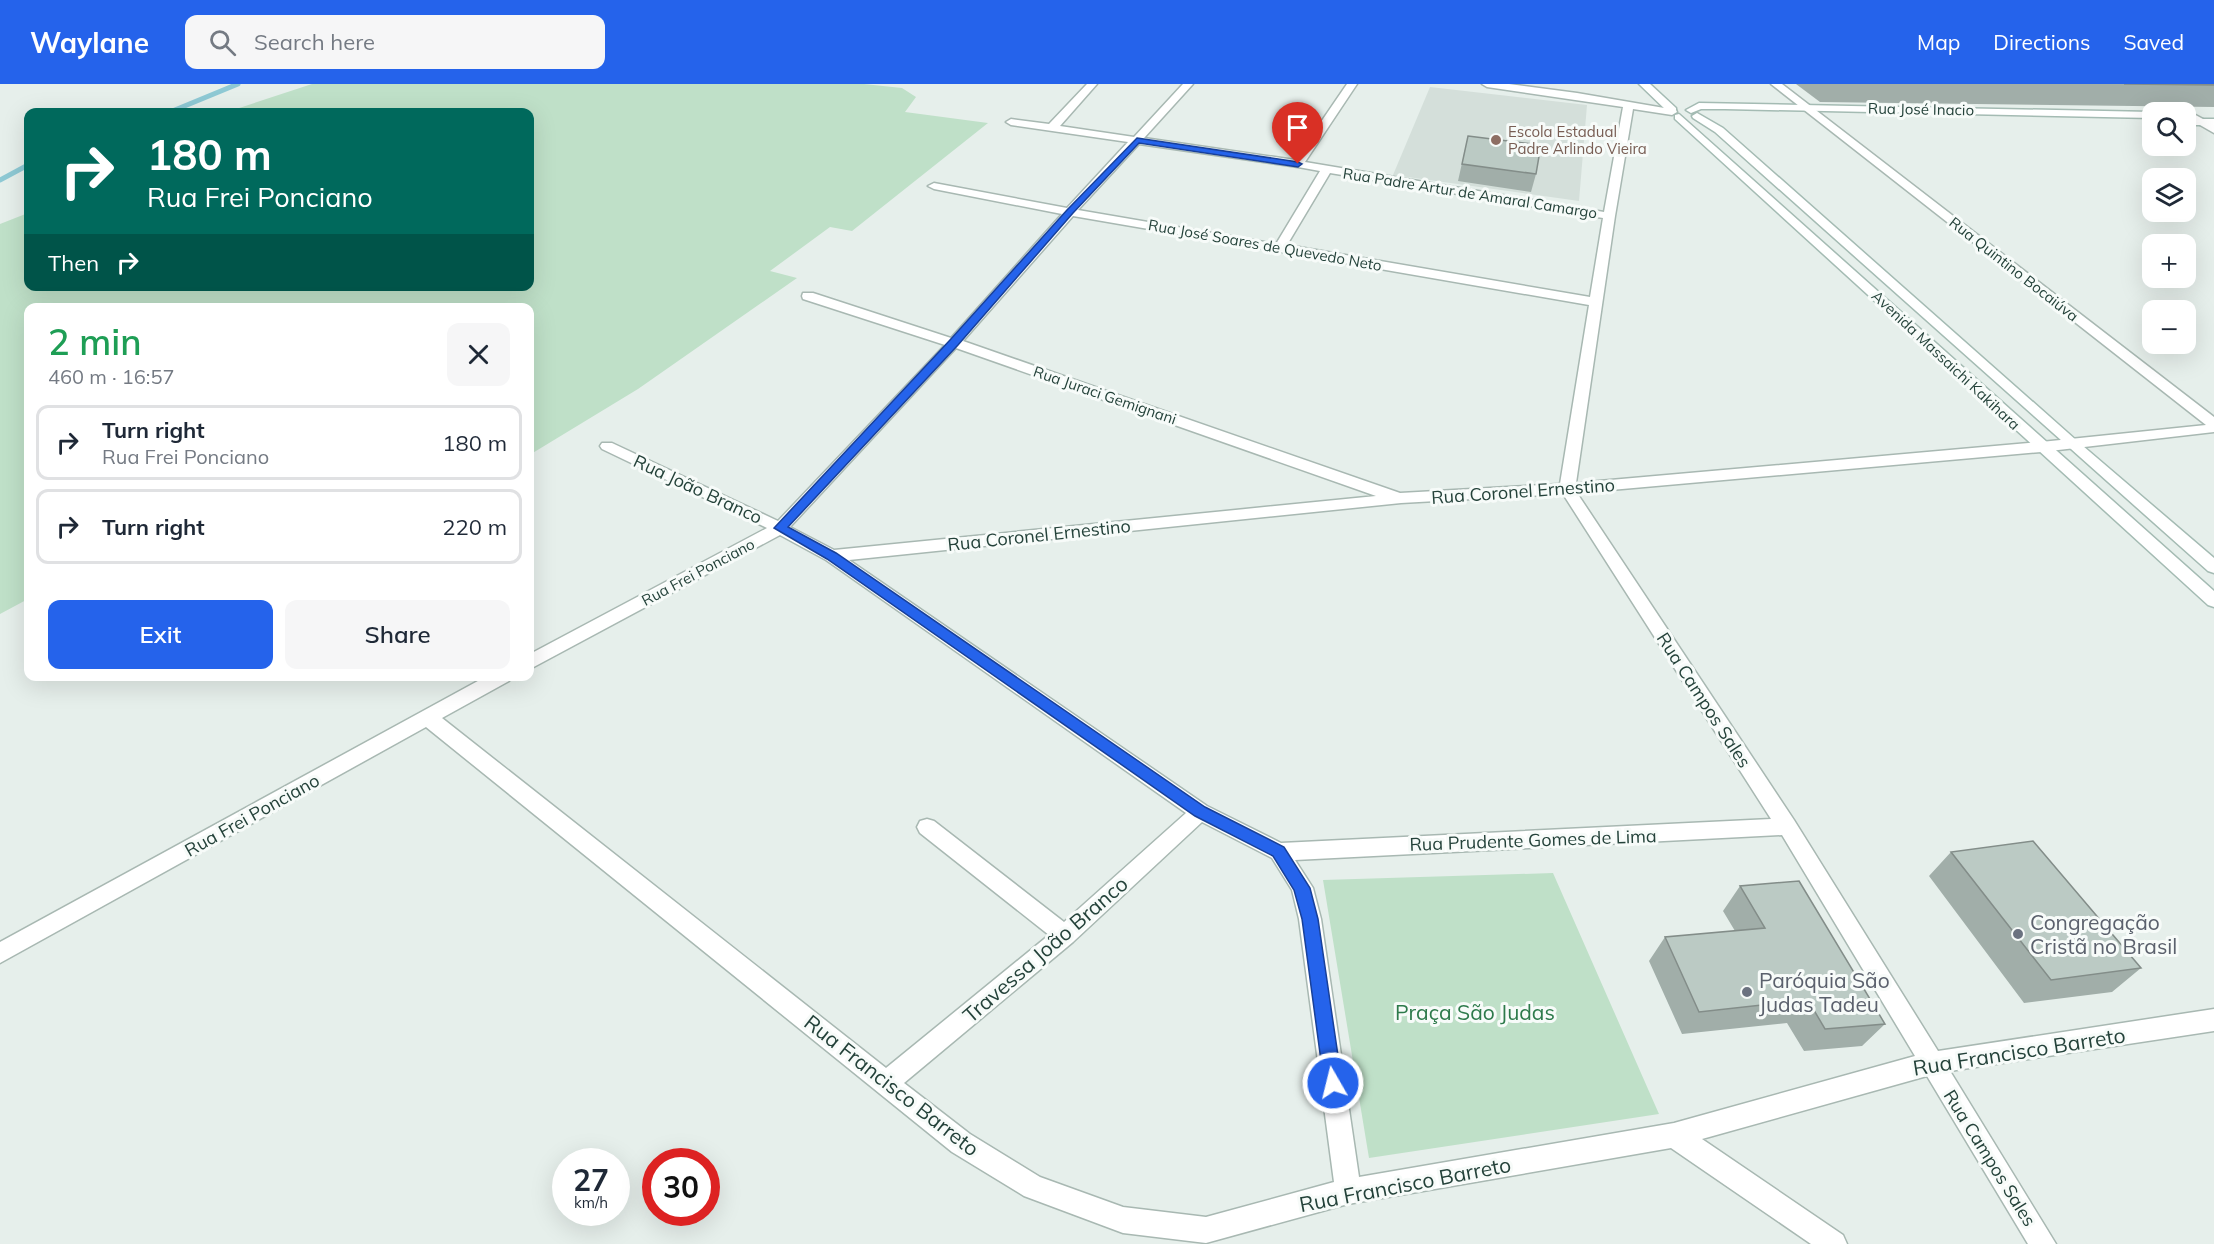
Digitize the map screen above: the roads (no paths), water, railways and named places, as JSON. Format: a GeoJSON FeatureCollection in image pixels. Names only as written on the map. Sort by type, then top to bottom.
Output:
{"type":"FeatureCollection","features":[{"type":"Feature","properties":{"kind":"street"},"geometry":{"type":"LineString","coordinates":[[1051,129],[1092,84]]}},
{"type":"Feature","properties":{"kind":"street","name":"Rua Frei Ponciano"},"geometry":{"type":"LineString","coordinates":[[534,660],[780,528],[954,343],[1188,84]]}},
{"type":"Feature","properties":{"kind":"street"},"geometry":{"type":"LineString","coordinates":[[1298,164],[1352,84]]}},
{"type":"Feature","properties":{"kind":"street","name":"Rua José Inacio"},"geometry":{"type":"LineString","coordinates":[[1486,84],[1685,112],[2142,114]]}},
{"type":"Feature","properties":{"kind":"street"},"geometry":{"type":"LineString","coordinates":[[1552,84],[1576,96]]}},
{"type":"Feature","properties":{"kind":"street","name":"Avenida Massaichi Kakihara"},"geometry":{"type":"LineString","coordinates":[[1644,84],[1685,112],[1719,130],[2214,567]]}},
{"type":"Feature","properties":{"kind":"street","name":"Rua Quintino Bocaiúva"},"geometry":{"type":"LineString","coordinates":[[1776,84],[2214,426]]}},
{"type":"Feature","properties":{"kind":"street","name":"Avenida Massaichi Kakihara"},"geometry":{"type":"LineString","coordinates":[[1679,100],[1685,112],[2041,447],[2214,601]]}},
{"type":"Feature","properties":{"kind":"street"},"geometry":{"type":"LineString","coordinates":[[1567,489],[1609,216],[1629,104]]}},
{"type":"Feature","properties":{"kind":"street","name":"Rua José Inacio"},"geometry":{"type":"LineString","coordinates":[[1809,111],[2142,121]]}},
{"type":"Feature","properties":{"kind":"street"},"geometry":{"type":"LineString","coordinates":[[2196,117],[2214,116]]}},
{"type":"Feature","properties":{"kind":"street"},"geometry":{"type":"LineString","coordinates":[[2196,120],[2214,130]]}},
{"type":"Feature","properties":{"kind":"street","name":"Rua Padre Artur de Amaral Camargo"},"geometry":{"type":"LineString","coordinates":[[1011,122],[1298,164],[1609,216]]}},
{"type":"Feature","properties":{"kind":"street"},"geometry":{"type":"LineString","coordinates":[[2201,122],[2214,122]]}},
{"type":"Feature","properties":{"kind":"street"},"geometry":{"type":"LineString","coordinates":[[1279,248],[1327,169]]}},
{"type":"Feature","properties":{"kind":"street","name":"Rua José Soares de Quevedo Neto"},"geometry":{"type":"LineString","coordinates":[[934,186],[1070,212],[1596,302]]}},
{"type":"Feature","properties":{"kind":"street","name":"Rua Juraci Gemignani"},"geometry":{"type":"LineString","coordinates":[[808,296],[954,343],[1401,498]]}},
{"type":"Feature","properties":{"kind":"street","name":"Rua Coronel Ernestino"},"geometry":{"type":"LineString","coordinates":[[832,556],[1401,498],[1567,489],[2041,447],[2214,426]]}},
{"type":"Feature","properties":{"kind":"street","name":"Rua João Branco"},"geometry":{"type":"LineString","coordinates":[[607,446],[780,528],[832,556],[1200,812],[1279,852]]}},
{"type":"Feature","properties":{"kind":"street","name":"Rua Campos Sales"},"geometry":{"type":"LineString","coordinates":[[1567,489],[1786,826],[2043,1244]]}},
{"type":"Feature","properties":{"kind":"street","name":"Rua Frei Ponciano"},"geometry":{"type":"LineString","coordinates":[[0,953],[149,873],[494,681]]}},
{"type":"Feature","properties":{"kind":"street","name":"Rua Francisco Barreto"},"geometry":{"type":"LineString","coordinates":[[427,717],[961,1143],[1033,1187],[1123,1220],[1207,1237],[1348,1191],[1674,1135],[1931,1063],[2214,1020]]}},
{"type":"Feature","properties":{"kind":"street","name":"Travessa João Branco"},"geometry":{"type":"LineString","coordinates":[[887,1082],[1065,935],[1200,812]]}},
{"type":"Feature","properties":{"kind":"street","name":"Rua Prudente Gomes de Lima"},"geometry":{"type":"LineString","coordinates":[[1279,852],[1610,837],[1786,826]]}},
{"type":"Feature","properties":{"kind":"street"},"geometry":{"type":"LineString","coordinates":[[927,827],[1065,935]]}},
{"type":"Feature","properties":{"kind":"street"},"geometry":{"type":"LineString","coordinates":[[1279,852],[1302,888],[1310,919],[1348,1191]]}},
{"type":"Feature","properties":{"kind":"street"},"geometry":{"type":"LineString","coordinates":[[1674,1135],[1834,1244]]}},
{"type":"Feature","properties":{"kind":"waterway"},"geometry":{"type":"LineString","coordinates":[[180,108],[238,84]]}},
{"type":"Feature","properties":{"kind":"waterway"},"geometry":{"type":"LineString","coordinates":[[0,180],[24,167]]}},
{"type":"Feature","properties":{"kind":"place","name":"Escola Estadual Padre Arlindo Vieira"},"geometry":{"type":"Point","coordinates":[1496,140]}},
{"type":"Feature","properties":{"kind":"place","name":"Congregação Cristã no Brasil"},"geometry":{"type":"Point","coordinates":[2018,934]}},
{"type":"Feature","properties":{"kind":"place","name":"Paróquia São Judas Tadeu"},"geometry":{"type":"Point","coordinates":[1747,992]}},
{"type":"Feature","properties":{"kind":"park label","name":"Praça São Judas"},"geometry":{"type":"Point","coordinates":[1475,1012]}}]}
